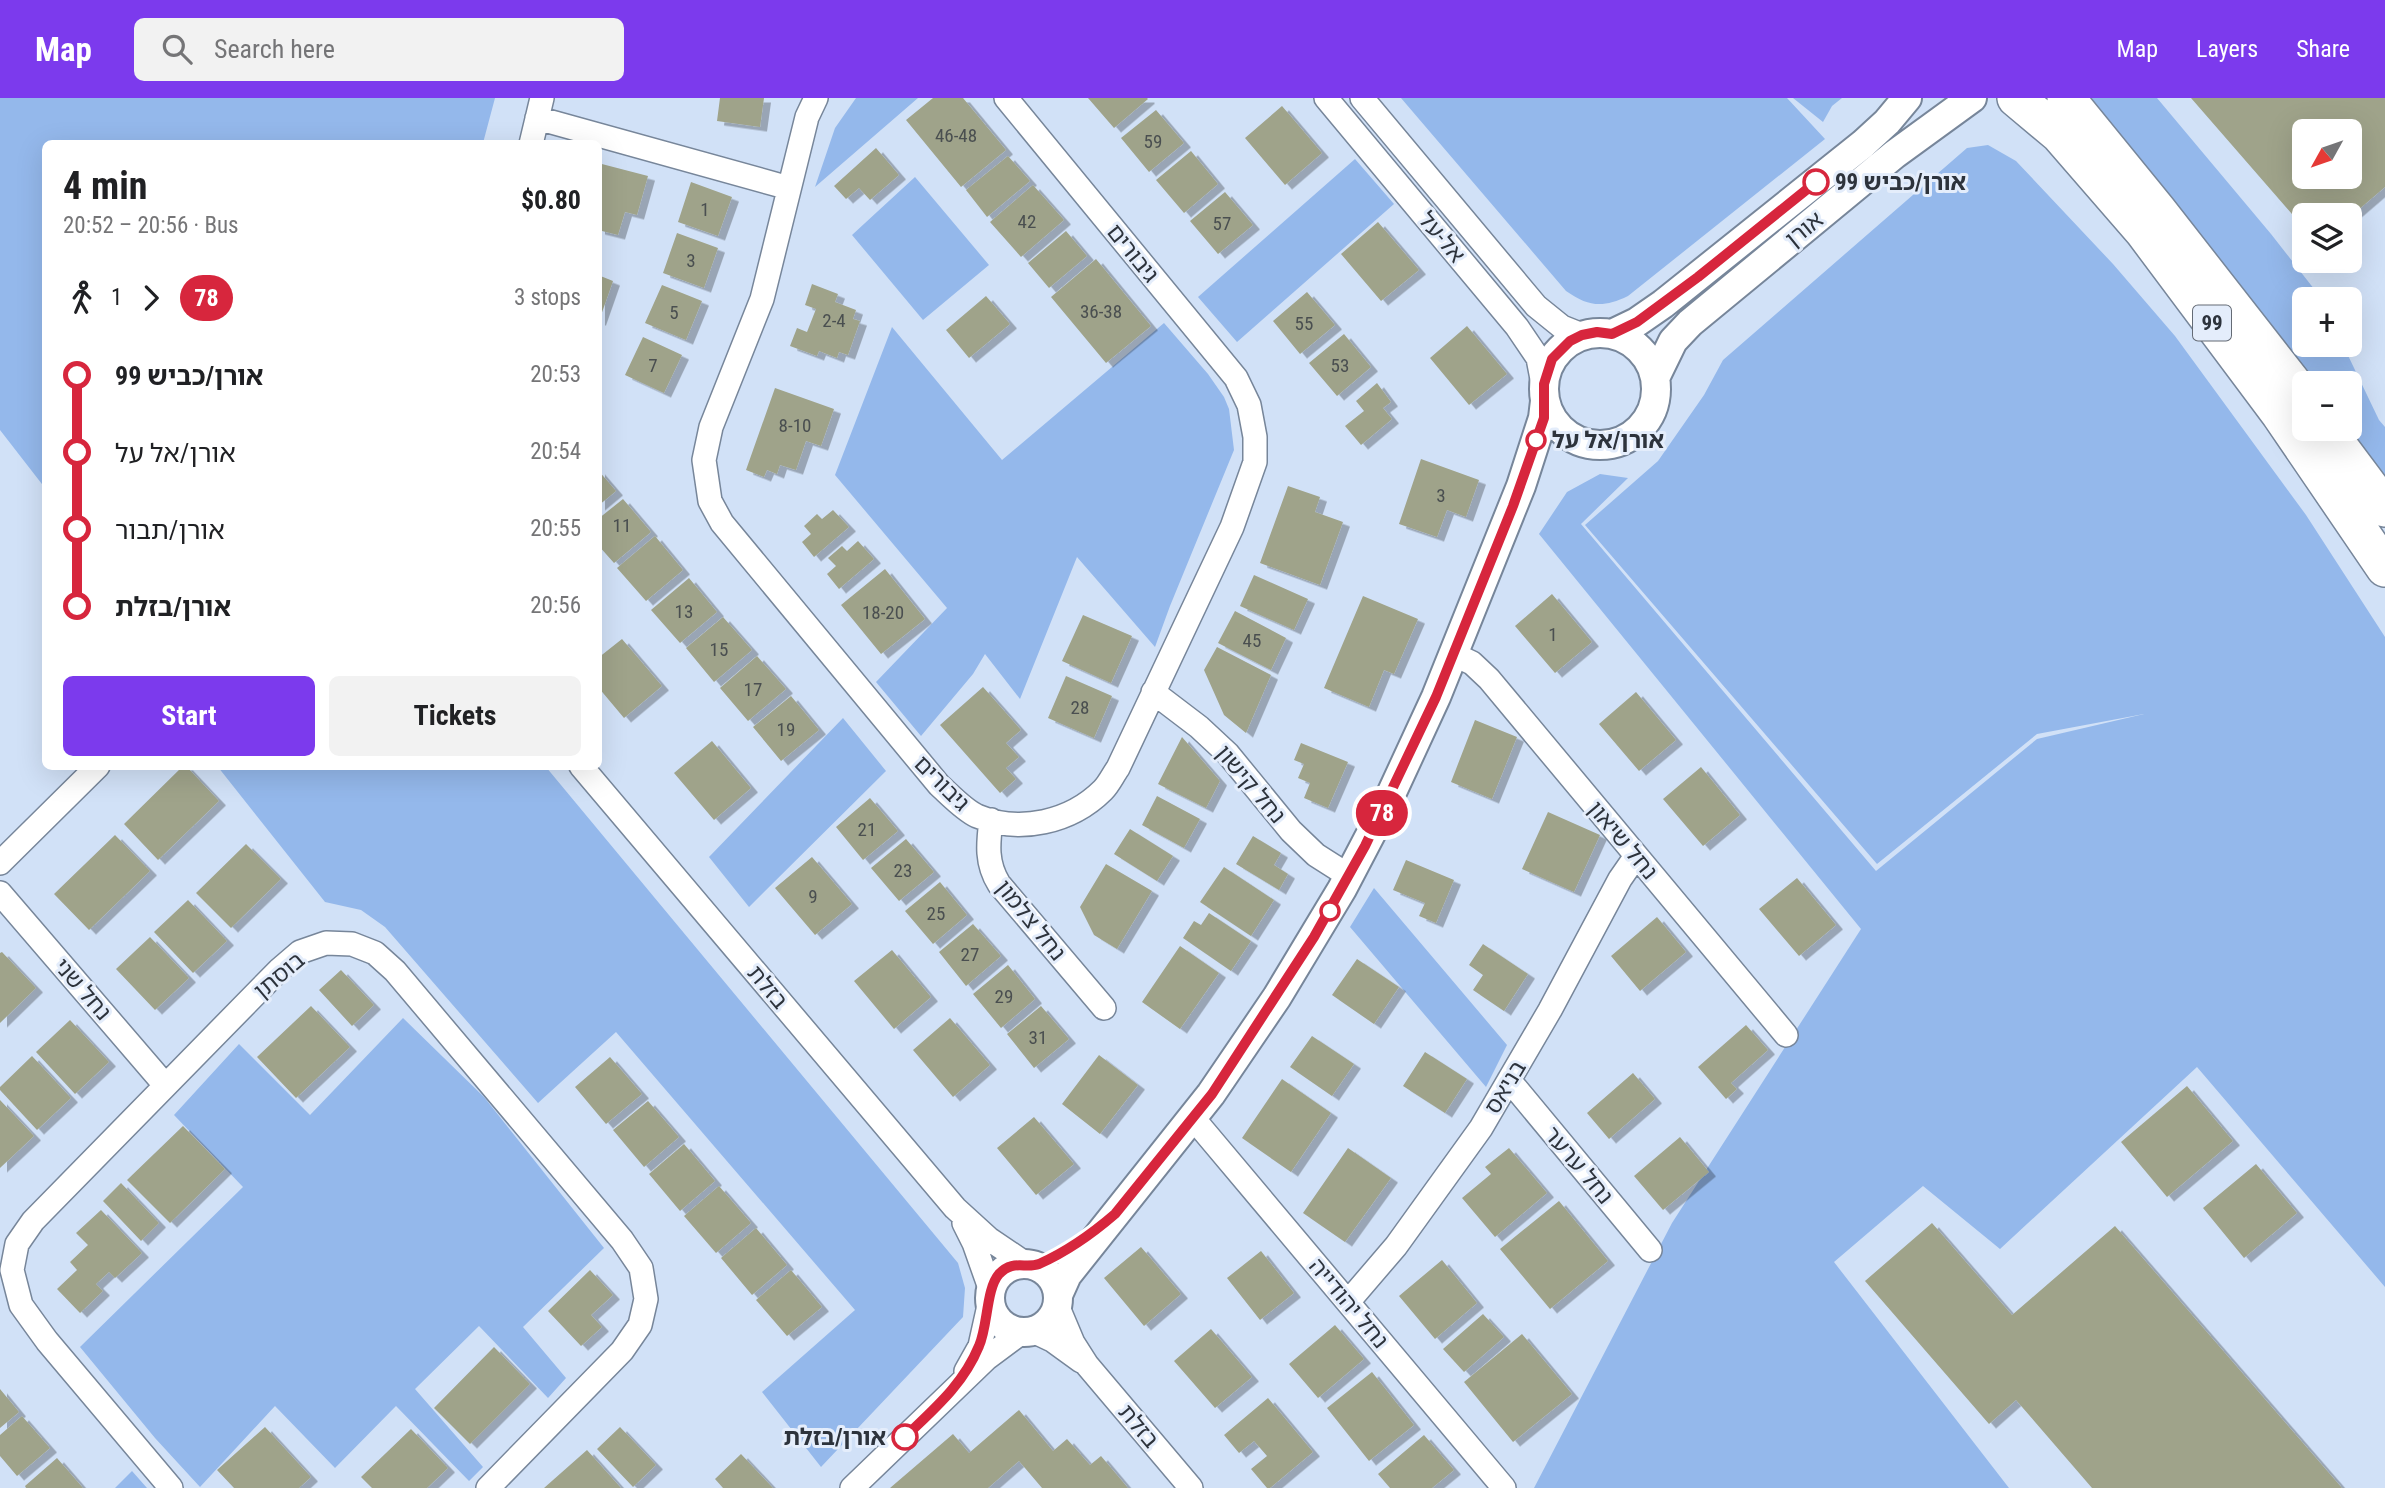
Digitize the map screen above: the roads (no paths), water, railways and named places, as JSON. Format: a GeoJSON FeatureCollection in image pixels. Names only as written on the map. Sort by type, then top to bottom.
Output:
{"type":"FeatureCollection","features":[{"type":"Feature","properties":{"kind":"highway","name":"99"},"geometry":{"type":"LineString","coordinates":[[2016,98],[2059,134],[2144,232],[2280,414],[2385,568]]}},
{"type":"Feature","properties":{"kind":"highway","name":"99"},"geometry":{"type":"LineString","coordinates":[[2066,98],[2292,382]]}},
{"type":"Feature","properties":{"kind":"highway"},"geometry":{"type":"LineString","coordinates":[[2335,441],[2385,508]]}},
{"type":"Feature","properties":{"kind":"street","name":"גיבורים"},"geometry":{"type":"LineString","coordinates":[[816,98],[807,117],[762,299],[711,427],[704,460],[710,501],[722,523],[939,785],[975,816],[1011,825],[1049,822],[1079,811],[1105,789],[1118,768],[1232,527],[1255,462],[1255,437],[1249,405],[1236,378],[1006,98]]}},
{"type":"Feature","properties":{"kind":"street","name":"אל-על"},"geometry":{"type":"LineString","coordinates":[[1326,98],[1517,327],[1538,358],[1544,392]]}},
{"type":"Feature","properties":{"kind":"street","name":"אל-על"},"geometry":{"type":"LineString","coordinates":[[1363,98],[1536,306],[1562,327],[1582,335]]}},
{"type":"Feature","properties":{"kind":"street","name":"אורן"},"geometry":{"type":"LineString","coordinates":[[1612,334],[1637,322],[1698,277],[1863,144],[1887,122],[1907,98]]}},
{"type":"Feature","properties":{"kind":"street","name":"אורן"},"geometry":{"type":"LineString","coordinates":[[1655,378],[1673,341],[1690,323],[1895,154],[1972,98]]}},
{"type":"Feature","properties":{"kind":"street"},"geometry":{"type":"LineString","coordinates":[[532,140],[540,108],[789,188]]}},
{"type":"Feature","properties":{"kind":"street"},"geometry":{"type":"LineString","coordinates":[[852,1488],[996,1350],[1050,1321],[1067,1275],[1193,1118],[1277,997],[1349,876],[1403,768],[1453,654],[1521,486],[1544,418],[1544,392],[1552,359],[1570,341],[1582,335],[1597,332],[1626,339],[1639,348],[1648,360],[1655,378],[1656,397],[1650,415],[1638,430],[1622,441],[1604,445],[1585,443],[1567,435],[1550,416],[1544,392]]}},
{"type":"Feature","properties":{"kind":"street"},"geometry":{"type":"LineString","coordinates":[[1521,486],[1561,450],[1585,443]]}},
{"type":"Feature","properties":{"kind":"street","name":"נחל שיאון"},"geometry":{"type":"LineString","coordinates":[[1453,654],[1472,663],[1489,679],[1786,1035]]}},
{"type":"Feature","properties":{"kind":"street","name":"נחל קישון"},"geometry":{"type":"LineString","coordinates":[[1153,692],[1199,727],[1228,754],[1291,831],[1316,855],[1349,876]]}},
{"type":"Feature","properties":{"kind":"street"},"geometry":{"type":"LineString","coordinates":[[0,863],[94,770]]}},
{"type":"Feature","properties":{"kind":"street","name":"בזלת"},"geometry":{"type":"LineString","coordinates":[[584,770],[954,1208],[989,1239],[1030,1265]]}},
{"type":"Feature","properties":{"kind":"street","name":"נחל צלמון"},"geometry":{"type":"LineString","coordinates":[[991,820],[989,858],[995,878],[1104,1008]]}},
{"type":"Feature","properties":{"kind":"street","name":"בניאס"},"geometry":{"type":"LineString","coordinates":[[1348,1302],[1396,1246],[1481,1128],[1550,1010],[1620,879],[1636,856]]}},
{"type":"Feature","properties":{"kind":"street","name":"נחל שני"},"geometry":{"type":"LineString","coordinates":[[0,893],[166,1085]]}},
{"type":"Feature","properties":{"kind":"street","name":"בוסתן"},"geometry":{"type":"LineString","coordinates":[[171,1488],[47,1341],[21,1305],[12,1270],[17,1244],[33,1221],[279,970],[300,952],[326,943],[352,944],[375,953],[395,971],[622,1241],[640,1268],[646,1299],[640,1325],[622,1351],[490,1488]]}},
{"type":"Feature","properties":{"kind":"street","name":"נחל ערער"},"geometry":{"type":"LineString","coordinates":[[1509,1080],[1650,1250]]}},
{"type":"Feature","properties":{"kind":"street","name":"נחל יהודייה"},"geometry":{"type":"LineString","coordinates":[[1193,1118],[1504,1488]]}},
{"type":"Feature","properties":{"kind":"street","name":"בזלת"},"geometry":{"type":"LineString","coordinates":[[954,1208],[974,1243],[990,1296]]}},
{"type":"Feature","properties":{"kind":"street"},"geometry":{"type":"LineString","coordinates":[[958,1386],[979,1346],[990,1296],[999,1274],[1007,1268],[1030,1265],[1073,1245],[1115,1214]]}},
{"type":"Feature","properties":{"kind":"street"},"geometry":{"type":"LineString","coordinates":[[1030,1265],[1052,1278],[1058,1300]]}},
{"type":"Feature","properties":{"kind":"street"},"geometry":{"type":"LineString","coordinates":[[990,1296],[992,1310],[1004,1325],[1028,1332]]}},
{"type":"Feature","properties":{"kind":"street","name":"בזלת"},"geometry":{"type":"LineString","coordinates":[[1058,1300],[1073,1343],[1087,1365],[1191,1488]]}},
{"type":"Feature","properties":{"kind":"street","name":"בזלת"},"geometry":{"type":"LineString","coordinates":[[1028,1332],[1052,1340],[1087,1365]]}},
{"type":"Feature","properties":{"kind":"place","name":"אורן/כביש 99"},"geometry":{"type":"Point","coordinates":[1816,182]}},
{"type":"Feature","properties":{"kind":"place","name":"אורן/אל על"},"geometry":{"type":"Point","coordinates":[1536,440]}},
{"type":"Feature","properties":{"kind":"place","name":"אורן/בזלת"},"geometry":{"type":"Point","coordinates":[905,1437]}}]}
